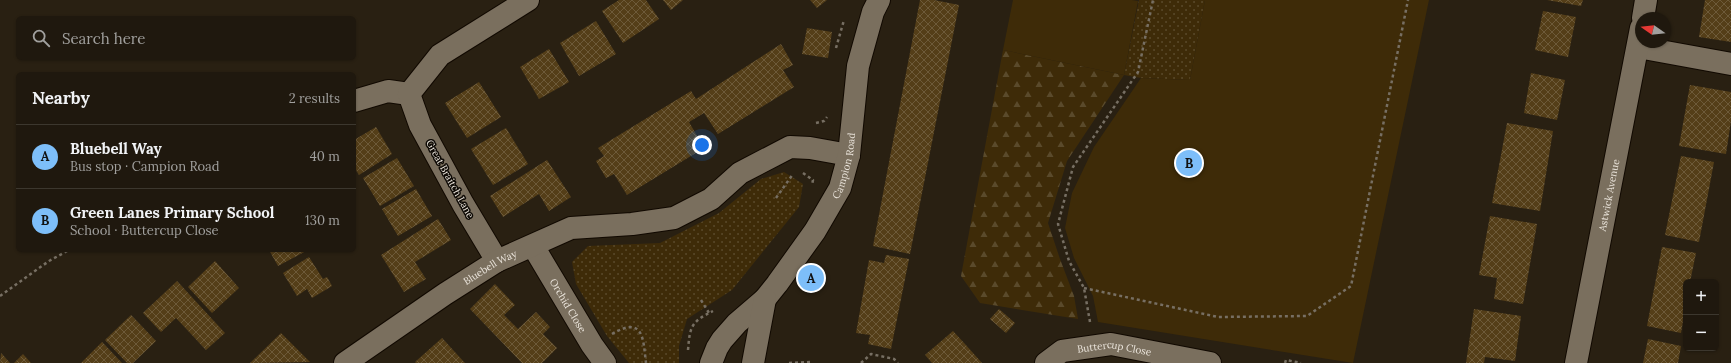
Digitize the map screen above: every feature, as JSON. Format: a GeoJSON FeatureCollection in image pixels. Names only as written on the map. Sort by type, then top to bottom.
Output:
{"type":"FeatureCollection","features":[{"type":"Feature","properties":{"kind":"street"},"geometry":{"type":"LineString","coordinates":[[356,100],[388,92],[409,94],[440,55],[528,0]]}},
{"type":"Feature","properties":{"kind":"street"},"geometry":{"type":"LineString","coordinates":[[1644,12],[1646,0]]}},
{"type":"Feature","properties":{"kind":"street","name":"Campion Road"},"geometry":{"type":"LineString","coordinates":[[711,363],[722,340],[737,323],[765,299],[777,284],[815,231],[840,188],[849,155],[858,66],[874,4]]}},
{"type":"Feature","properties":{"kind":"street"},"geometry":{"type":"LineString","coordinates":[[1671,47],[1731,64]]}},
{"type":"Feature","properties":{"kind":"street","name":"Astwick Avenue"},"geometry":{"type":"LineString","coordinates":[[1576,363],[1637,48]]}},
{"type":"Feature","properties":{"kind":"street","name":"Great Braitch Lane"},"geometry":{"type":"LineString","coordinates":[[409,94],[420,125],[463,204],[497,261]]}},
{"type":"Feature","properties":{"kind":"street","name":"Bluebell Way"},"geometry":{"type":"LineString","coordinates":[[345,363],[445,294],[497,261],[571,228],[632,224],[674,218],[711,199],[740,173],[790,147],[810,148],[849,155]]}},
{"type":"Feature","properties":{"kind":"street","name":"Orchid Close"},"geometry":{"type":"LineString","coordinates":[[533,246],[601,358]]}},
{"type":"Feature","properties":{"kind":"street","name":"Campion Road"},"geometry":{"type":"LineString","coordinates":[[752,363],[765,299]]}},
{"type":"Feature","properties":{"kind":"street","name":"Buttercup Close"},"geometry":{"type":"LineString","coordinates":[[1046,363],[1062,351],[1111,344],[1210,363]]}},
{"type":"Feature","properties":{"kind":"path"},"geometry":{"type":"LineString","coordinates":[[1090,321],[1084,288],[1069,261],[1058,224],[1073,167],[1138,72],[1153,0]]}},
{"type":"Feature","properties":{"kind":"path"},"geometry":{"type":"LineString","coordinates":[[1084,288],[1218,317],[1307,316],[1352,286],[1408,0]]}},
{"type":"Feature","properties":{"kind":"path"},"geometry":{"type":"LineString","coordinates":[[836,50],[836,42],[845,14]]}},
{"type":"Feature","properties":{"kind":"path"},"geometry":{"type":"LineString","coordinates":[[815,124],[824,121],[831,113]]}},
{"type":"Feature","properties":{"kind":"path"},"geometry":{"type":"LineString","coordinates":[[776,198],[797,169],[813,180],[812,187]]}},
{"type":"Feature","properties":{"kind":"path"},"geometry":{"type":"LineString","coordinates":[[0,296],[49,261],[65,252]]}},
{"type":"Feature","properties":{"kind":"path"},"geometry":{"type":"LineString","coordinates":[[701,300],[709,313]]}},
{"type":"Feature","properties":{"kind":"path"},"geometry":{"type":"LineString","coordinates":[[688,350],[689,332],[696,320],[715,310]]}},
{"type":"Feature","properties":{"kind":"path"},"geometry":{"type":"LineString","coordinates":[[601,358],[624,327],[635,328],[643,335],[646,363]]}},
{"type":"Feature","properties":{"kind":"path"},"geometry":{"type":"LineString","coordinates":[[861,363],[871,354],[894,358],[898,363]]}},
{"type":"Feature","properties":{"kind":"path"},"geometry":{"type":"LineString","coordinates":[[1285,363],[1286,360],[1301,363]]}},
{"type":"Feature","properties":{"kind":"path"},"geometry":{"type":"LineString","coordinates":[[789,363],[812,362]]}},
{"type":"Feature","properties":{"kind":"green space"},"geometry":{"type":"Polygon","coordinates":[[[1013,0],[1138,1],[1124,75],[1003,50],[1013,0]]]}},
{"type":"Feature","properties":{"kind":"green space"},"geometry":{"type":"Polygon","coordinates":[[[1139,0],[1205,0],[1190,80],[1141,78],[1124,75],[1139,0]]]}},
{"type":"Feature","properties":{"kind":"green space"},"geometry":{"type":"Polygon","coordinates":[[[1205,0],[1429,0],[1353,363],[1098,322],[1093,296],[1074,258],[1065,228],[1072,193],[1094,147],[1141,78],[1190,80],[1205,0]]]}},
{"type":"Feature","properties":{"kind":"green space"},"geometry":{"type":"Polygon","coordinates":[[[1003,50],[1124,75],[1067,161],[1048,223],[1074,296],[1078,319],[980,303],[961,276],[1003,50]]]}},
{"type":"Feature","properties":{"kind":"green space"},"geometry":{"type":"Polygon","coordinates":[[[784,172],[803,184],[799,207],[732,290],[687,319],[679,346],[679,363],[629,363],[607,336],[576,284],[572,262],[588,246],[660,243],[719,213],[761,179],[784,172]]]}},
{"type":"Feature","properties":{"kind":"building"},"geometry":{"type":"Polygon","coordinates":[[[619,0],[646,0],[659,19],[623,43],[602,11],[619,0]]]}},
{"type":"Feature","properties":{"kind":"building"},"geometry":{"type":"Polygon","coordinates":[[[663,0],[683,0],[671,10],[663,0]]]}},
{"type":"Feature","properties":{"kind":"building"},"geometry":{"type":"Polygon","coordinates":[[[810,0],[827,0],[817,8],[810,0]]]}},
{"type":"Feature","properties":{"kind":"building"},"geometry":{"type":"Polygon","coordinates":[[[920,0],[934,0],[959,5],[910,254],[873,246],[920,0]]]}},
{"type":"Feature","properties":{"kind":"building"},"geometry":{"type":"Polygon","coordinates":[[[1547,0],[1583,0],[1581,6],[1547,0]]]}},
{"type":"Feature","properties":{"kind":"building"},"geometry":{"type":"Polygon","coordinates":[[[1705,0],[1731,0],[1731,42],[1699,37],[1705,0]]]}},
{"type":"Feature","properties":{"kind":"building"},"geometry":{"type":"Polygon","coordinates":[[[1543,11],[1576,17],[1568,57],[1535,50],[1543,11]]]}},
{"type":"Feature","properties":{"kind":"building"},"geometry":{"type":"Polygon","coordinates":[[[596,21],[616,54],[579,76],[560,43],[596,21]]]}},
{"type":"Feature","properties":{"kind":"building"},"geometry":{"type":"Polygon","coordinates":[[[807,28],[832,32],[828,58],[802,54],[807,28]]]}},
{"type":"Feature","properties":{"kind":"building"},"geometry":{"type":"Polygon","coordinates":[[[781,44],[793,65],[783,70],[794,87],[718,134],[704,113],[689,122],[704,148],[627,195],[614,174],[606,178],[596,161],[604,156],[598,148],[691,91],[696,99],[781,44]]]}},
{"type":"Feature","properties":{"kind":"building"},"geometry":{"type":"Polygon","coordinates":[[[549,49],[569,82],[539,99],[520,67],[549,49]]]}},
{"type":"Feature","properties":{"kind":"building"},"geometry":{"type":"Polygon","coordinates":[[[1531,73],[1565,80],[1557,120],[1524,113],[1531,73]]]}},
{"type":"Feature","properties":{"kind":"building"},"geometry":{"type":"Polygon","coordinates":[[[479,82],[501,117],[467,138],[445,103],[479,82]]]}},
{"type":"Feature","properties":{"kind":"building"},"geometry":{"type":"Polygon","coordinates":[[[1690,85],[1731,92],[1731,121],[1726,154],[1679,146],[1690,85]]]}},
{"type":"Feature","properties":{"kind":"building"},"geometry":{"type":"Polygon","coordinates":[[[1507,123],[1553,131],[1540,211],[1492,203],[1507,123]]]}},
{"type":"Feature","properties":{"kind":"building"},"geometry":{"type":"Polygon","coordinates":[[[376,127],[392,154],[359,175],[356,170],[356,139],[376,127]]]}},
{"type":"Feature","properties":{"kind":"building"},"geometry":{"type":"Polygon","coordinates":[[[506,128],[528,164],[493,185],[471,149],[506,128]]]}},
{"type":"Feature","properties":{"kind":"building"},"geometry":{"type":"Polygon","coordinates":[[[1681,156],[1714,162],[1699,242],[1665,235],[1681,156]]]}},
{"type":"Feature","properties":{"kind":"building"},"geometry":{"type":"Polygon","coordinates":[[[397,158],[414,186],[380,206],[363,178],[397,158]]]}},
{"type":"Feature","properties":{"kind":"building"},"geometry":{"type":"Polygon","coordinates":[[[547,160],[571,197],[549,211],[539,194],[503,217],[490,196],[547,160]]]}},
{"type":"Feature","properties":{"kind":"building"},"geometry":{"type":"Polygon","coordinates":[[[416,189],[432,216],[398,236],[382,209],[416,189]]]}},
{"type":"Feature","properties":{"kind":"building"},"geometry":{"type":"Polygon","coordinates":[[[1490,216],[1537,224],[1523,304],[1494,299],[1497,278],[1479,275],[1490,216]]]}},
{"type":"Feature","properties":{"kind":"building"},"geometry":{"type":"Polygon","coordinates":[[[438,219],[451,240],[415,262],[426,279],[404,292],[381,255],[438,219]]]}},
{"type":"Feature","properties":{"kind":"building"},"geometry":{"type":"Polygon","coordinates":[[[1662,247],[1696,253],[1691,279],[1683,279],[1683,321],[1681,333],[1647,326],[1662,247]]]}},
{"type":"Feature","properties":{"kind":"building"},"geometry":{"type":"Polygon","coordinates":[[[270,252],[304,252],[278,266],[270,252]]]}},
{"type":"Feature","properties":{"kind":"building"},"geometry":{"type":"Polygon","coordinates":[[[886,255],[909,259],[891,349],[868,344],[870,335],[856,333],[869,260],[884,263],[886,255]]]}},
{"type":"Feature","properties":{"kind":"building"},"geometry":{"type":"Polygon","coordinates":[[[309,257],[323,279],[327,277],[332,286],[312,298],[307,289],[297,296],[283,273],[309,257]]]}},
{"type":"Feature","properties":{"kind":"building"},"geometry":{"type":"Polygon","coordinates":[[[215,261],[239,288],[212,313],[188,287],[215,261]]]}},
{"type":"Feature","properties":{"kind":"building"},"geometry":{"type":"Polygon","coordinates":[[[177,281],[225,333],[206,350],[176,318],[161,332],[143,313],[177,281]]]}},
{"type":"Feature","properties":{"kind":"building"},"geometry":{"type":"Polygon","coordinates":[[[495,284],[515,305],[504,315],[518,329],[536,312],[550,327],[543,334],[557,348],[542,363],[522,363],[470,309],[495,284]]]}},
{"type":"Feature","properties":{"kind":"building"},"geometry":{"type":"Polygon","coordinates":[[[999,309],[1015,323],[1006,333],[990,319],[999,309]]]}},
{"type":"Feature","properties":{"kind":"building"},"geometry":{"type":"Polygon","coordinates":[[[1474,309],[1521,316],[1515,361],[1485,357],[1484,363],[1466,363],[1474,309]]]}},
{"type":"Feature","properties":{"kind":"building"},"geometry":{"type":"Polygon","coordinates":[[[131,315],[156,341],[133,363],[127,363],[105,340],[131,315]]]}},
{"type":"Feature","properties":{"kind":"building"},"geometry":{"type":"Polygon","coordinates":[[[953,331],[982,363],[932,363],[925,355],[953,331]]]}},
{"type":"Feature","properties":{"kind":"building"},"geometry":{"type":"Polygon","coordinates":[[[281,333],[310,362],[250,363],[281,333]]]}},
{"type":"Feature","properties":{"kind":"building"},"geometry":{"type":"Polygon","coordinates":[[[442,338],[465,363],[415,362],[442,338]]]}},
{"type":"Feature","properties":{"kind":"building"},"geometry":{"type":"Polygon","coordinates":[[[1648,339],[1681,346],[1678,363],[1643,363],[1648,339]]]}},
{"type":"Feature","properties":{"kind":"building"},"geometry":{"type":"Polygon","coordinates":[[[102,342],[122,363],[81,363],[102,342]]]}},
{"type":"Feature","properties":{"kind":"building"},"geometry":{"type":"Polygon","coordinates":[[[1,353],[10,363],[0,363],[1,353]]]}},
{"type":"Feature","properties":{"kind":"building"},"geometry":{"type":"Polygon","coordinates":[[[23,354],[31,363],[14,363],[23,354]]]}},
{"type":"Feature","properties":{"kind":"place","name":"Green Lanes Primary School"},"geometry":{"type":"Point","coordinates":[1189,163]}},
{"type":"Feature","properties":{"kind":"place","name":"Bluebell Way"},"geometry":{"type":"Point","coordinates":[811,278]}}]}
